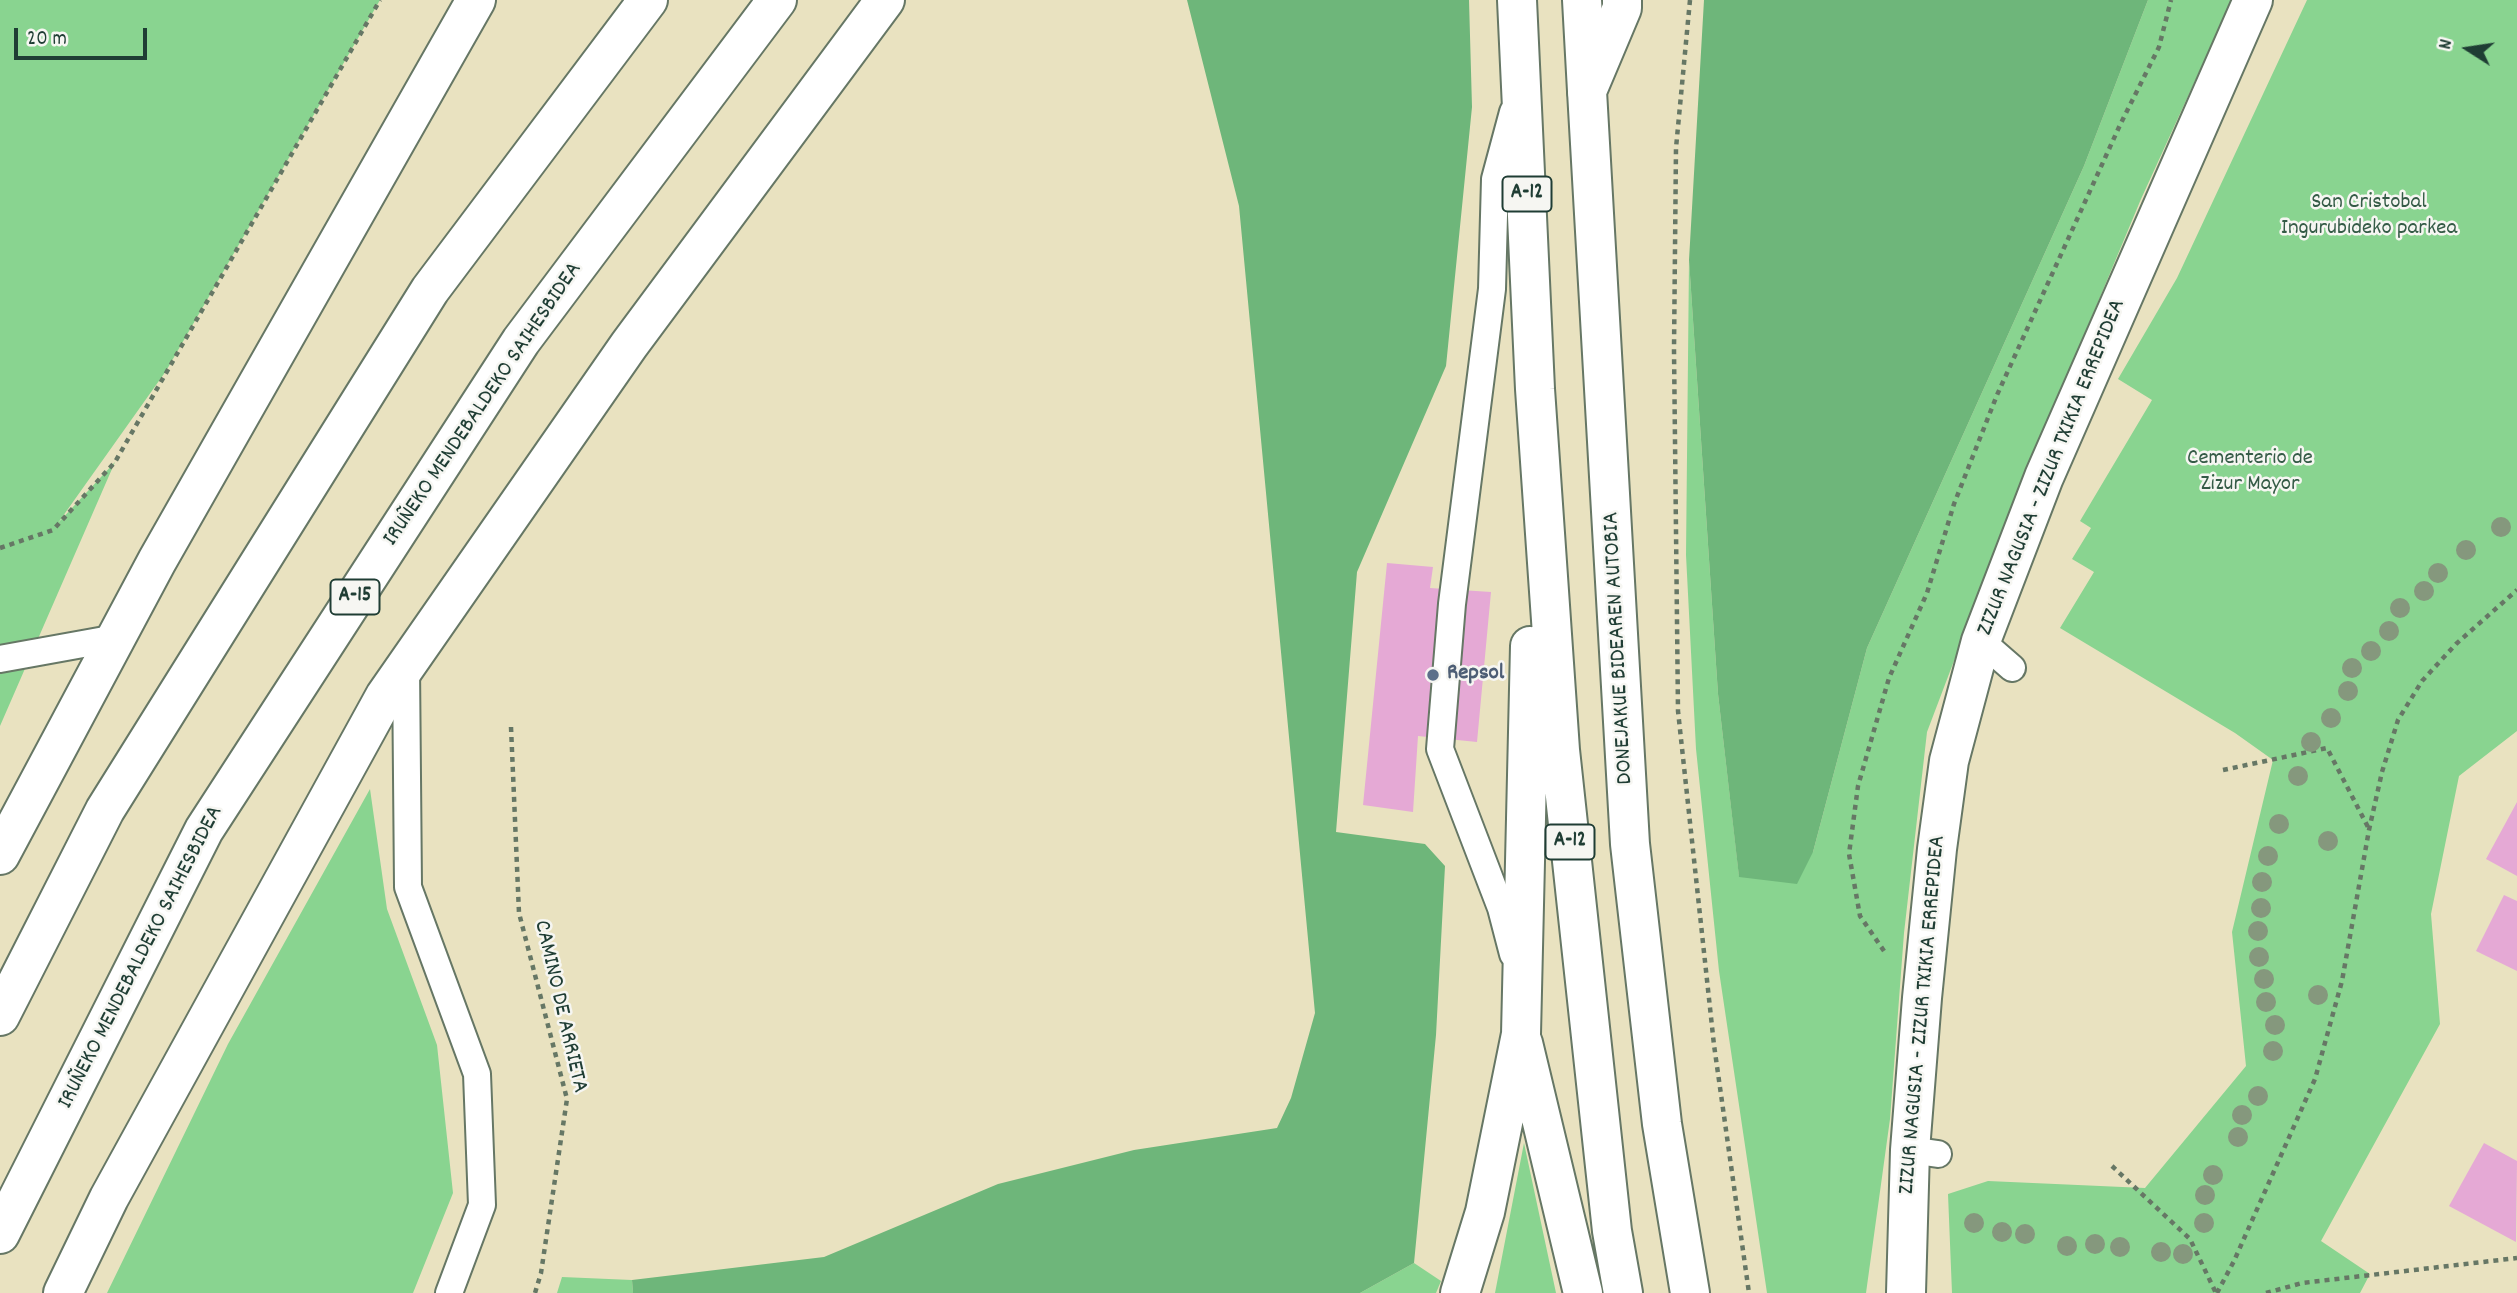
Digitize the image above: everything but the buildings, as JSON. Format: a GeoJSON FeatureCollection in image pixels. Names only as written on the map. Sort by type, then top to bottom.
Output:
{"type":"FeatureCollection","features":[{"type":"Feature","properties":{"kind":"main road"},"geometry":{"type":"LineString","coordinates":[[0,855],[157,561],[476,0]]}},
{"type":"Feature","properties":{"kind":"main road"},"geometry":{"type":"LineString","coordinates":[[0,1016],[105,810],[430,290],[648,0]]}},
{"type":"Feature","properties":{"kind":"main road","name":"IRUÑEKO MENDEBALDEKO SAIHESBIDEA"},"geometry":{"type":"LineString","coordinates":[[0,1234],[204,830],[521,341],[777,0]]}},
{"type":"Feature","properties":{"kind":"main road"},"geometry":{"type":"LineString","coordinates":[[63,1293],[129,1161],[385,696],[629,345],[885,0]]}},
{"type":"Feature","properties":{"kind":"main road","name":"A-12"},"geometry":{"type":"LineString","coordinates":[[1517,0],[1535,389],[1560,750],[1612,1231],[1623,1293]]}},
{"type":"Feature","properties":{"kind":"main road","name":"DONEJAKUE BIDEAREN AUTOBIA"},"geometry":{"type":"LineString","coordinates":[[1582,0],[1630,844],[1662,1124],[1690,1293]]}},
{"type":"Feature","properties":{"kind":"main road","name":"ZIZUR NAGUSIA - ZIZUR TXIKIA ERREPIDEA"},"geometry":{"type":"LineString","coordinates":[[1906,1293],[1924,1152],[1922,998],[1937,849],[1949,761],[1981,641],[2044,477],[2253,0]]}},
{"type":"Feature","properties":{"kind":"main road"},"geometry":{"type":"LineString","coordinates":[[1587,91],[1623,3]]}},
{"type":"Feature","properties":{"kind":"main road"},"geometry":{"type":"LineString","coordinates":[[1460,1293],[1485,1212],[1521,1034],[1535,389]]}},
{"type":"Feature","properties":{"kind":"main road"},"geometry":{"type":"LineString","coordinates":[[1521,1034],[1583,1293]]}},
{"type":"Feature","properties":{"kind":"lane"},"geometry":{"type":"LineString","coordinates":[[1522,79],[1495,179],[1492,289],[1452,604],[1440,749],[1500,908],[1522,986]]}},
{"type":"Feature","properties":{"kind":"lane"},"geometry":{"type":"LineString","coordinates":[[0,659],[116,638]]}},
{"type":"Feature","properties":{"kind":"lane"},"geometry":{"type":"LineString","coordinates":[[1981,641],[2012,668]]}},
{"type":"Feature","properties":{"kind":"lane"},"geometry":{"type":"LineString","coordinates":[[406,666],[408,887],[477,1074],[482,1205],[449,1293]]}},
{"type":"Feature","properties":{"kind":"path"},"geometry":{"type":"LineString","coordinates":[[0,548],[53,530],[114,463],[380,0]]}},
{"type":"Feature","properties":{"kind":"path"},"geometry":{"type":"LineString","coordinates":[[1690,0],[1676,148],[1674,350],[1678,711],[1714,1045],[1749,1293]]}},
{"type":"Feature","properties":{"kind":"path"},"geometry":{"type":"LineString","coordinates":[[1922,998],[1888,957],[1860,916],[1849,855],[1858,786],[1889,678],[1927,593],[1958,492],[1997,396],[2120,125],[2160,47],[2171,0]]}},
{"type":"Feature","properties":{"kind":"path"},"geometry":{"type":"LineString","coordinates":[[2217,1293],[2234,1261],[2315,1079],[2342,981],[2382,772],[2398,720],[2422,681],[2456,644],[2517,590]]}},
{"type":"Feature","properties":{"kind":"path","name":"CAMINO DE ARRIETA"},"geometry":{"type":"LineString","coordinates":[[511,727],[519,913],[567,1099],[541,1273],[535,1293]]}},
{"type":"Feature","properties":{"kind":"path"},"geometry":{"type":"LineString","coordinates":[[2223,770],[2327,748],[2370,830]]}},
{"type":"Feature","properties":{"kind":"path"},"geometry":{"type":"LineString","coordinates":[[2112,1166],[2190,1239],[2217,1293]]}},
{"type":"Feature","properties":{"kind":"path"},"geometry":{"type":"LineString","coordinates":[[2266,1293],[2302,1283],[2517,1258]]}},
{"type":"Feature","properties":{"kind":"green space"},"geometry":{"type":"Polygon","coordinates":[[[0,0],[380,0],[166,371],[58,523],[115,462],[0,726],[0,0]]]}},
{"type":"Feature","properties":{"kind":"green space"},"geometry":{"type":"Polygon","coordinates":[[[1187,0],[1469,0],[1472,107],[1446,366],[1357,572],[1336,832],[1425,844],[1445,866],[1436,1035],[1414,1263],[1360,1293],[633,1293],[632,1280],[824,1257],[998,1184],[1134,1150],[1277,1128],[1291,1098],[1315,1013],[1239,206],[1187,0]]]}},
{"type":"Feature","properties":{"kind":"green space"},"geometry":{"type":"Polygon","coordinates":[[[1704,0],[2148,0],[2084,166],[1867,648],[1813,852],[1797,884],[1739,877],[1718,694],[1689,260],[1704,0]]]}},
{"type":"Feature","properties":{"kind":"green space"},"geometry":{"type":"Polygon","coordinates":[[[2148,0],[2232,0],[2141,199],[2012,508],[1927,732],[1904,933],[1890,1119],[1866,1293],[1767,1293],[1719,971],[1696,749],[1686,555],[1689,260],[1718,694],[1739,876],[1813,852],[1867,648],[2084,166],[2148,0]]]}},
{"type":"Feature","properties":{"kind":"green space","name":"San Cristobal Ingurubideko parkea"},"geometry":{"type":"Polygon","coordinates":[[[2307,0],[2517,0],[2517,731],[2459,776],[2431,914],[2440,1024],[2321,1241],[2370,1274],[2360,1293],[1952,1293],[1948,1194],[1988,1181],[2145,1188],[2246,1066],[2232,932],[2273,760],[2235,733],[2060,628],[2094,572],[2072,559],[2091,528],[2080,521],[2152,400],[2118,379],[2177,278],[2307,0]]]}},
{"type":"Feature","properties":{"kind":"green space"},"geometry":{"type":"Polygon","coordinates":[[[370,789],[387,909],[437,1045],[453,1193],[413,1293],[107,1293],[228,1044],[370,789]]]}},
{"type":"Feature","properties":{"kind":"green space"},"geometry":{"type":"Polygon","coordinates":[[[1524,1143],[1556,1293],[1495,1293],[1524,1143]]]}},
{"type":"Feature","properties":{"kind":"green space"},"geometry":{"type":"Polygon","coordinates":[[[1414,1263],[1441,1281],[1436,1293],[1360,1293],[1414,1263]]]}},
{"type":"Feature","properties":{"kind":"green space"},"geometry":{"type":"Polygon","coordinates":[[[562,1277],[632,1280],[633,1293],[557,1293],[562,1277]]]}},
{"type":"Feature","properties":{"kind":"place","name":"Repsol"},"geometry":{"type":"Point","coordinates":[1433,675]}},
{"type":"Feature","properties":{"kind":"park label","name":"Cementerio de Zizur Mayor"},"geometry":{"type":"Point","coordinates":[2250,473]}}]}
